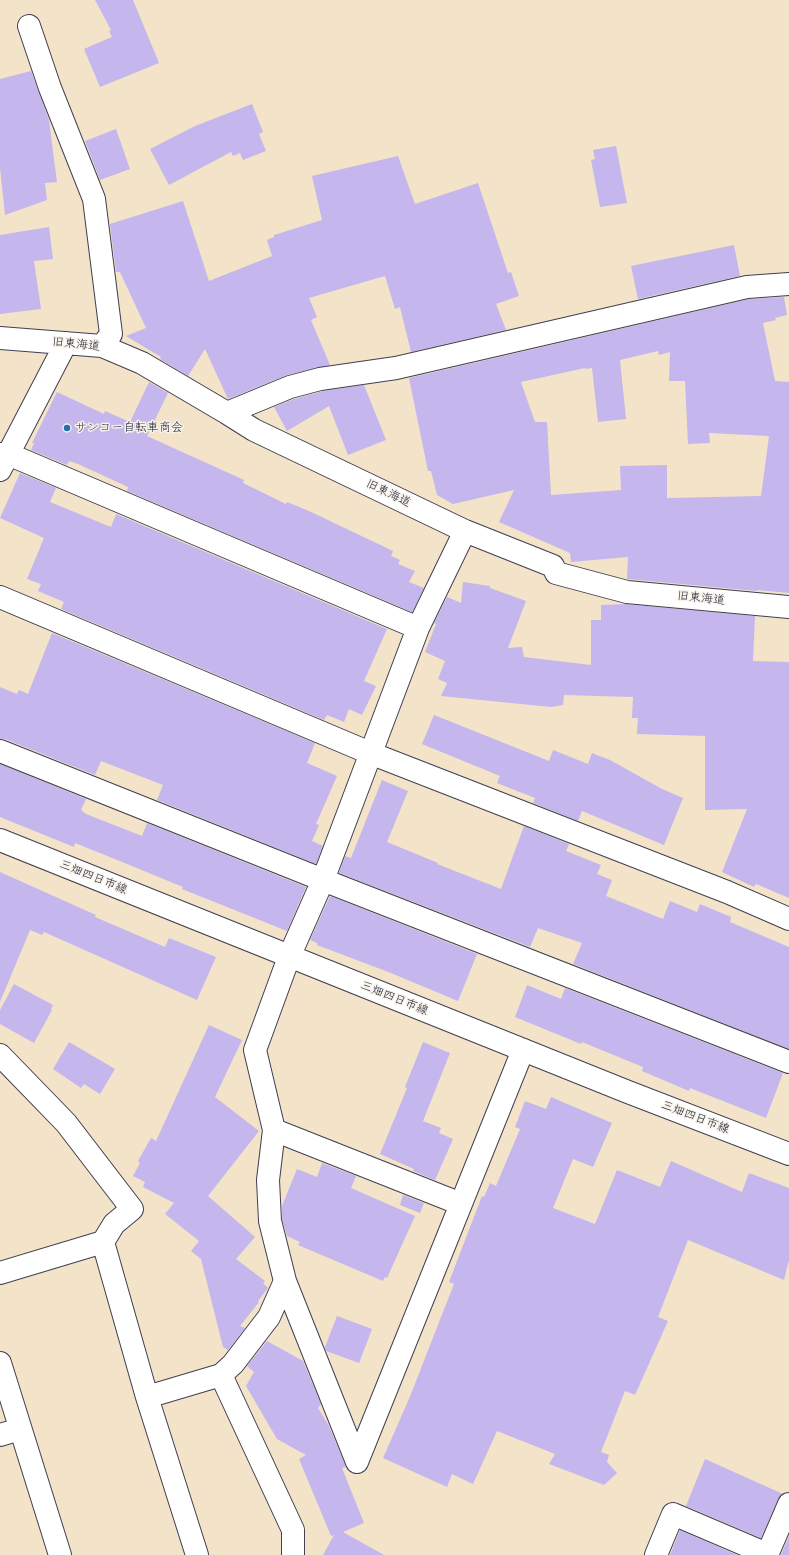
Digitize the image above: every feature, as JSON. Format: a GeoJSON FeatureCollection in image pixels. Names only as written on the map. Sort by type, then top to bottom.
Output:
{"type":"FeatureCollection","features":[{"type":"Feature","properties":{"kind":"street"},"geometry":{"type":"LineString","coordinates":[[29,26],[50,88],[94,199],[111,334],[102,346]]}},
{"type":"Feature","properties":{"kind":"street"},"geometry":{"type":"LineString","coordinates":[[227,412],[290,386],[320,379],[396,368],[747,287],[789,284]]}},
{"type":"Feature","properties":{"kind":"street","name":"旧東海道"},"geometry":{"type":"LineString","coordinates":[[0,338],[102,346],[142,363],[227,412],[254,430],[465,531],[553,566],[556,573],[627,592],[789,607]]}},
{"type":"Feature","properties":{"kind":"street"},"geometry":{"type":"LineString","coordinates":[[66,343],[3,459],[418,628]]}},
{"type":"Feature","properties":{"kind":"street"},"geometry":{"type":"LineString","coordinates":[[465,531],[418,628],[323,880],[289,957],[255,1050],[274,1130],[268,1180],[270,1221],[285,1281],[357,1462],[523,1050]]}},
{"type":"Feature","properties":{"kind":"street"},"geometry":{"type":"LineString","coordinates":[[0,597],[370,753],[727,892],[789,919]]}},
{"type":"Feature","properties":{"kind":"street"},"geometry":{"type":"LineString","coordinates":[[0,751],[323,880],[789,1062]]}},
{"type":"Feature","properties":{"kind":"street","name":"三畑四日市線"},"geometry":{"type":"LineString","coordinates":[[0,840],[289,957],[789,1154]]}},
{"type":"Feature","properties":{"kind":"street"},"geometry":{"type":"LineString","coordinates":[[0,1055],[66,1124],[132,1209],[114,1224],[103,1242],[0,1273]]}},
{"type":"Feature","properties":{"kind":"street"},"geometry":{"type":"LineString","coordinates":[[274,1130],[461,1204]]}},
{"type":"Feature","properties":{"kind":"street"},"geometry":{"type":"LineString","coordinates":[[103,1242],[148,1397],[197,1555]]}},
{"type":"Feature","properties":{"kind":"street"},"geometry":{"type":"LineString","coordinates":[[148,1397],[221,1375],[232,1364],[269,1317],[285,1281]]}},
{"type":"Feature","properties":{"kind":"street"},"geometry":{"type":"LineString","coordinates":[[0,1363],[10,1432],[60,1555]]}},
{"type":"Feature","properties":{"kind":"street"},"geometry":{"type":"LineString","coordinates":[[221,1375],[293,1530],[293,1555]]}},
{"type":"Feature","properties":{"kind":"street"},"geometry":{"type":"LineString","coordinates":[[656,1555],[672,1514],[767,1554],[789,1504]]}},
{"type":"Feature","properties":{"kind":"building"},"geometry":{"type":"Polygon","coordinates":[[[95,0],[133,0],[159,63],[100,87],[84,49],[112,37],[109,31],[111,30],[95,0]]]}},
{"type":"Feature","properties":{"kind":"building"},"geometry":{"type":"Polygon","coordinates":[[[31,71],[49,120],[57,182],[45,183],[47,200],[5,215],[0,168],[0,79],[31,71]]]}},
{"type":"Feature","properties":{"kind":"building"},"geometry":{"type":"Polygon","coordinates":[[[252,104],[263,132],[259,134],[266,151],[243,160],[240,153],[233,156],[231,152],[169,185],[150,149],[195,126],[252,104]]]}},
{"type":"Feature","properties":{"kind":"building"},"geometry":{"type":"Polygon","coordinates":[[[116,129],[130,169],[100,180],[85,141],[116,129]]]}},
{"type":"Feature","properties":{"kind":"building"},"geometry":{"type":"Polygon","coordinates":[[[616,146],[627,203],[600,207],[591,160],[595,159],[593,150],[616,146]]]}},
{"type":"Feature","properties":{"kind":"building"},"geometry":{"type":"Polygon","coordinates":[[[398,156],[415,204],[478,183],[508,273],[511,272],[519,296],[496,304],[506,330],[411,352],[400,307],[395,309],[385,276],[309,298],[317,317],[311,320],[330,365],[287,375],[228,399],[205,349],[188,376],[160,359],[161,357],[126,336],[146,328],[120,272],[116,272],[110,224],[183,201],[209,281],[272,256],[267,240],[274,237],[274,235],[322,220],[312,176],[398,156]]]}},
{"type":"Feature","properties":{"kind":"building"},"geometry":{"type":"Polygon","coordinates":[[[49,227],[53,259],[34,261],[41,309],[0,314],[0,235],[49,227]]]}},
{"type":"Feature","properties":{"kind":"building"},"geometry":{"type":"Polygon","coordinates":[[[734,245],[740,276],[638,299],[631,266],[734,245]]]}},
{"type":"Feature","properties":{"kind":"building"},"geometry":{"type":"Polygon","coordinates":[[[784,297],[787,315],[775,318],[776,320],[763,323],[775,381],[789,382],[789,593],[627,579],[628,557],[571,562],[570,553],[499,522],[514,490],[453,504],[437,495],[431,471],[428,471],[409,378],[749,299],[784,297]],[[658,351],[620,360],[626,419],[598,422],[592,368],[585,368],[521,382],[535,422],[547,422],[551,495],[621,490],[620,466],[667,465],[667,498],[761,496],[769,436],[709,433],[710,443],[688,444],[685,381],[669,381],[670,352],[659,355],[658,351]]]}},
{"type":"Feature","properties":{"kind":"building"},"geometry":{"type":"Polygon","coordinates":[[[149,382],[168,393],[147,436],[244,480],[243,483],[286,504],[287,502],[309,511],[393,551],[391,556],[400,560],[398,564],[415,571],[409,582],[424,588],[412,612],[127,491],[128,487],[78,464],[69,461],[67,465],[31,450],[34,443],[32,443],[57,392],[104,414],[105,411],[130,422],[149,382]]]}},
{"type":"Feature","properties":{"kind":"building"},"geometry":{"type":"Polygon","coordinates":[[[364,385],[386,440],[348,455],[329,406],[287,431],[274,407],[294,399],[323,391],[364,385]]]}},
{"type":"Feature","properties":{"kind":"building"},"geometry":{"type":"Polygon","coordinates":[[[20,473],[56,488],[50,502],[111,527],[116,514],[387,629],[364,681],[376,686],[362,715],[349,709],[344,722],[327,715],[324,720],[61,609],[64,602],[38,591],[41,584],[27,579],[44,538],[0,518],[20,473]]]}},
{"type":"Feature","properties":{"kind":"building"},"geometry":{"type":"Polygon","coordinates":[[[463,582],[490,586],[490,588],[526,601],[508,648],[522,647],[524,657],[591,665],[591,620],[601,620],[601,605],[626,604],[755,616],[753,661],[789,662],[789,898],[756,884],[754,887],[722,872],[747,809],[705,810],[705,736],[637,734],[638,718],[632,718],[633,697],[564,695],[563,705],[551,707],[441,696],[447,683],[438,679],[445,661],[425,652],[436,624],[434,623],[447,597],[461,603],[463,582]]]}},
{"type":"Feature","properties":{"kind":"building"},"geometry":{"type":"Polygon","coordinates":[[[52,633],[315,743],[307,763],[337,776],[316,824],[319,825],[312,841],[323,846],[316,864],[157,800],[163,785],[101,761],[95,775],[5,739],[0,739],[0,687],[17,694],[19,690],[28,694],[52,633]]]}},
{"type":"Feature","properties":{"kind":"building"},"geometry":{"type":"Polygon","coordinates":[[[434,715],[549,761],[553,750],[588,764],[592,753],[610,760],[662,789],[683,798],[664,845],[582,811],[578,821],[533,803],[535,798],[497,783],[500,776],[422,744],[434,715]]]}},
{"type":"Feature","properties":{"kind":"building"},"geometry":{"type":"Polygon","coordinates":[[[0,764],[86,799],[81,810],[86,814],[142,836],[147,823],[306,887],[287,931],[182,889],[183,887],[75,843],[74,847],[0,817],[0,764]]]}},
{"type":"Feature","properties":{"kind":"building"},"geometry":{"type":"Polygon","coordinates":[[[382,780],[408,791],[387,842],[438,863],[437,864],[501,889],[524,826],[569,844],[566,851],[601,865],[597,874],[612,880],[606,896],[663,919],[670,901],[697,912],[700,904],[731,917],[730,922],[789,947],[789,1049],[573,964],[582,943],[538,928],[530,947],[339,873],[345,856],[351,858],[382,780]]]}},
{"type":"Feature","properties":{"kind":"building"},"geometry":{"type":"Polygon","coordinates":[[[0,872],[96,915],[95,917],[165,947],[169,938],[216,957],[197,1000],[44,932],[42,935],[30,930],[0,1002],[0,872]]]}},
{"type":"Feature","properties":{"kind":"building"},"geometry":{"type":"Polygon","coordinates":[[[330,896],[477,954],[458,1001],[391,973],[317,945],[317,943],[310,940],[330,896]]]}},
{"type":"Feature","properties":{"kind":"building"},"geometry":{"type":"Polygon","coordinates":[[[14,984],[53,1005],[52,1010],[34,1043],[0,1024],[0,1010],[14,984]]]}},
{"type":"Feature","properties":{"kind":"building"},"geometry":{"type":"Polygon","coordinates":[[[527,985],[561,999],[565,988],[783,1073],[766,1118],[690,1088],[689,1091],[642,1071],[643,1067],[515,1017],[527,985]]]}},
{"type":"Feature","properties":{"kind":"building"},"geometry":{"type":"Polygon","coordinates":[[[209,1025],[242,1040],[215,1097],[259,1131],[208,1196],[255,1237],[236,1259],[265,1281],[263,1283],[268,1288],[240,1326],[245,1328],[228,1350],[223,1347],[201,1259],[191,1251],[199,1241],[165,1214],[174,1203],[143,1187],[145,1182],[133,1176],[140,1163],[138,1161],[151,1138],[156,1141],[209,1025]]]}},
{"type":"Feature","properties":{"kind":"building"},"geometry":{"type":"Polygon","coordinates":[[[69,1042],[115,1069],[100,1094],[84,1084],[81,1088],[53,1069],[69,1042]]]}},
{"type":"Feature","properties":{"kind":"building"},"geometry":{"type":"Polygon","coordinates":[[[423,1042],[450,1053],[423,1121],[441,1128],[439,1133],[453,1139],[435,1180],[413,1171],[414,1169],[380,1154],[407,1088],[405,1087],[423,1042]]]}},
{"type":"Feature","properties":{"kind":"building"},"geometry":{"type":"Polygon","coordinates":[[[551,1097],[612,1123],[593,1167],[573,1159],[553,1208],[595,1224],[617,1170],[660,1187],[671,1161],[742,1192],[749,1173],[789,1188],[789,1260],[784,1280],[688,1240],[658,1317],[668,1321],[635,1395],[625,1391],[601,1452],[609,1455],[607,1462],[617,1473],[604,1485],[549,1464],[555,1454],[497,1431],[473,1484],[452,1474],[447,1487],[383,1458],[409,1399],[454,1284],[449,1282],[482,1196],[484,1197],[490,1183],[496,1186],[520,1129],[515,1127],[525,1101],[546,1109],[551,1097]]]}},
{"type":"Feature","properties":{"kind":"building"},"geometry":{"type":"Polygon","coordinates":[[[322,1163],[356,1176],[351,1188],[415,1216],[387,1278],[385,1277],[383,1281],[298,1245],[300,1242],[287,1236],[282,1219],[282,1206],[297,1169],[317,1177],[322,1163]]]}},
{"type":"Feature","properties":{"kind":"building"},"geometry":{"type":"Polygon","coordinates":[[[403,1195],[424,1203],[420,1213],[400,1205],[403,1195]]]}},
{"type":"Feature","properties":{"kind":"building"},"geometry":{"type":"Polygon","coordinates":[[[337,1316],[372,1329],[359,1363],[326,1351],[325,1347],[337,1316]]]}},
{"type":"Feature","properties":{"kind":"building"},"geometry":{"type":"Polygon","coordinates":[[[267,1341],[303,1361],[321,1404],[318,1408],[329,1426],[346,1467],[342,1468],[364,1523],[343,1532],[384,1555],[323,1555],[334,1535],[331,1536],[299,1459],[306,1455],[277,1439],[246,1386],[254,1372],[247,1366],[267,1341]]]}},
{"type":"Feature","properties":{"kind":"building"},"geometry":{"type":"Polygon","coordinates":[[[705,1459],[783,1494],[778,1499],[761,1538],[686,1506],[705,1459]]]}},
{"type":"Feature","properties":{"kind":"building"},"geometry":{"type":"Polygon","coordinates":[[[680,1530],[737,1555],[670,1555],[680,1530]]]}},
{"type":"Feature","properties":{"kind":"building"},"geometry":{"type":"Polygon","coordinates":[[[789,1536],[789,1555],[781,1555],[789,1536]]]}},
{"type":"Feature","properties":{"kind":"place","name":"サンコー自転車商会"},"geometry":{"type":"Point","coordinates":[67,428]}}]}
